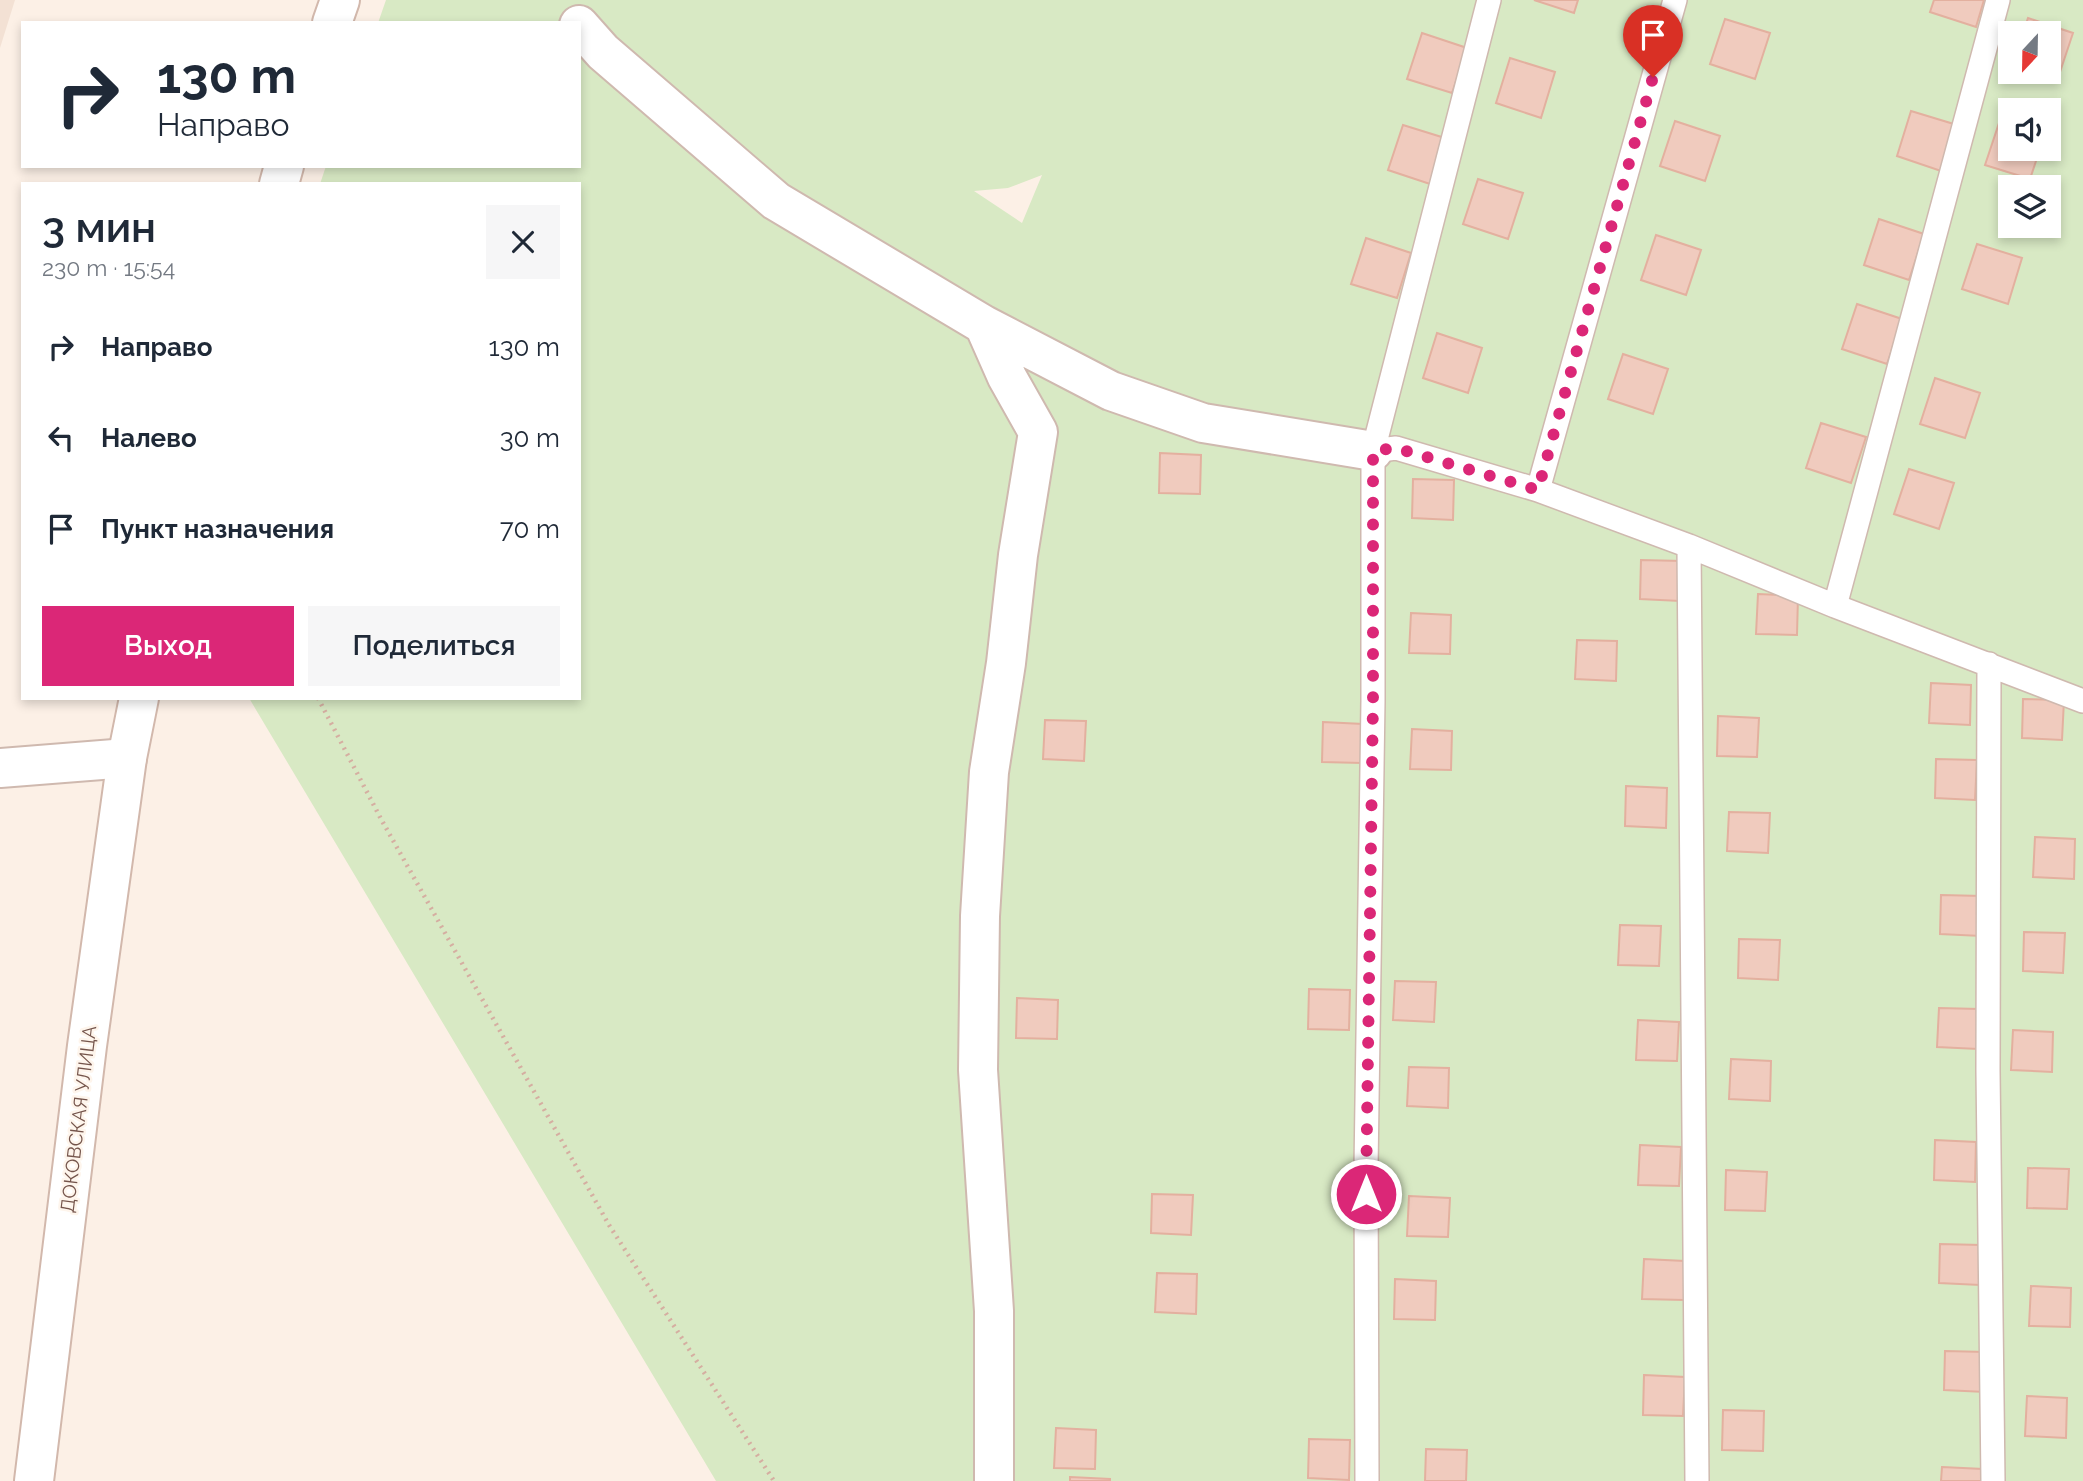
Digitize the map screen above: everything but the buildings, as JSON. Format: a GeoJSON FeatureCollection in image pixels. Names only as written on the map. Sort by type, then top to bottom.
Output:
{"type":"FeatureCollection","features":[{"type":"Feature","properties":{"kind":"street"},"geometry":{"type":"LineString","coordinates":[[333,21],[340,0]]}},
{"type":"Feature","properties":{"kind":"street"},"geometry":{"type":"LineString","coordinates":[[557,0],[575,21]]}},
{"type":"Feature","properties":{"kind":"street"},"geometry":{"type":"LineString","coordinates":[[581,27],[603,52],[776,201],[984,326],[1111,391],[1203,423],[1373,451]]}},
{"type":"Feature","properties":{"kind":"street"},"geometry":{"type":"LineString","coordinates":[[984,326],[1007,377],[1038,432],[1018,555],[1006,663],[989,772],[980,916],[978,1070],[994,1311],[994,1481]]}},
{"type":"Feature","properties":{"kind":"street","name":"ДОКОВСКАЯ УЛИЦА"},"geometry":{"type":"LineString","coordinates":[[34,1481],[89,1032],[127,758],[139,700]]}},
{"type":"Feature","properties":{"kind":"street"},"geometry":{"type":"LineString","coordinates":[[0,768],[127,758]]}},
{"type":"Feature","properties":{"kind":"lane"},"geometry":{"type":"LineString","coordinates":[[1367,1481],[1366,1168],[1373,701],[1373,451],[1489,0]]}},
{"type":"Feature","properties":{"kind":"lane"},"geometry":{"type":"LineString","coordinates":[[1538,490],[1675,0]]}},
{"type":"Feature","properties":{"kind":"lane"},"geometry":{"type":"LineString","coordinates":[[1835,606],[1998,0]]}},
{"type":"Feature","properties":{"kind":"lane"},"geometry":{"type":"LineString","coordinates":[[1373,451],[1396,448],[1538,490],[1689,546],[1835,606],[2083,701]]}},
{"type":"Feature","properties":{"kind":"lane"},"geometry":{"type":"LineString","coordinates":[[1689,546],[1697,1481]]}},
{"type":"Feature","properties":{"kind":"lane"},"geometry":{"type":"LineString","coordinates":[[1990,664],[1988,1072],[1993,1481]]}},
{"type":"Feature","properties":{"kind":"path"},"geometry":{"type":"LineString","coordinates":[[319,700],[381,818],[609,1225],[774,1481]]}},
{"type":"Feature","properties":{"kind":"shaded area"},"geometry":{"type":"Polygon","coordinates":[[[0,0],[15,0],[0,48],[0,0]]]}},
{"type":"Feature","properties":{"kind":"green space"},"geometry":{"type":"Polygon","coordinates":[[[386,0],[2083,0],[2083,1481],[716,1481],[250,700],[581,700],[581,182],[321,182],[325,168],[581,168],[581,21],[379,21],[386,0]],[[1042,175],[1008,188],[974,191],[1022,223],[1042,175]]]}},
{"type":"Feature","properties":{"kind":"route"},"geometry":{"type":"LineString","coordinates":[[1366,1194],[1373,701],[1373,451],[1396,448],[1538,490],[1653,77]]}}]}
